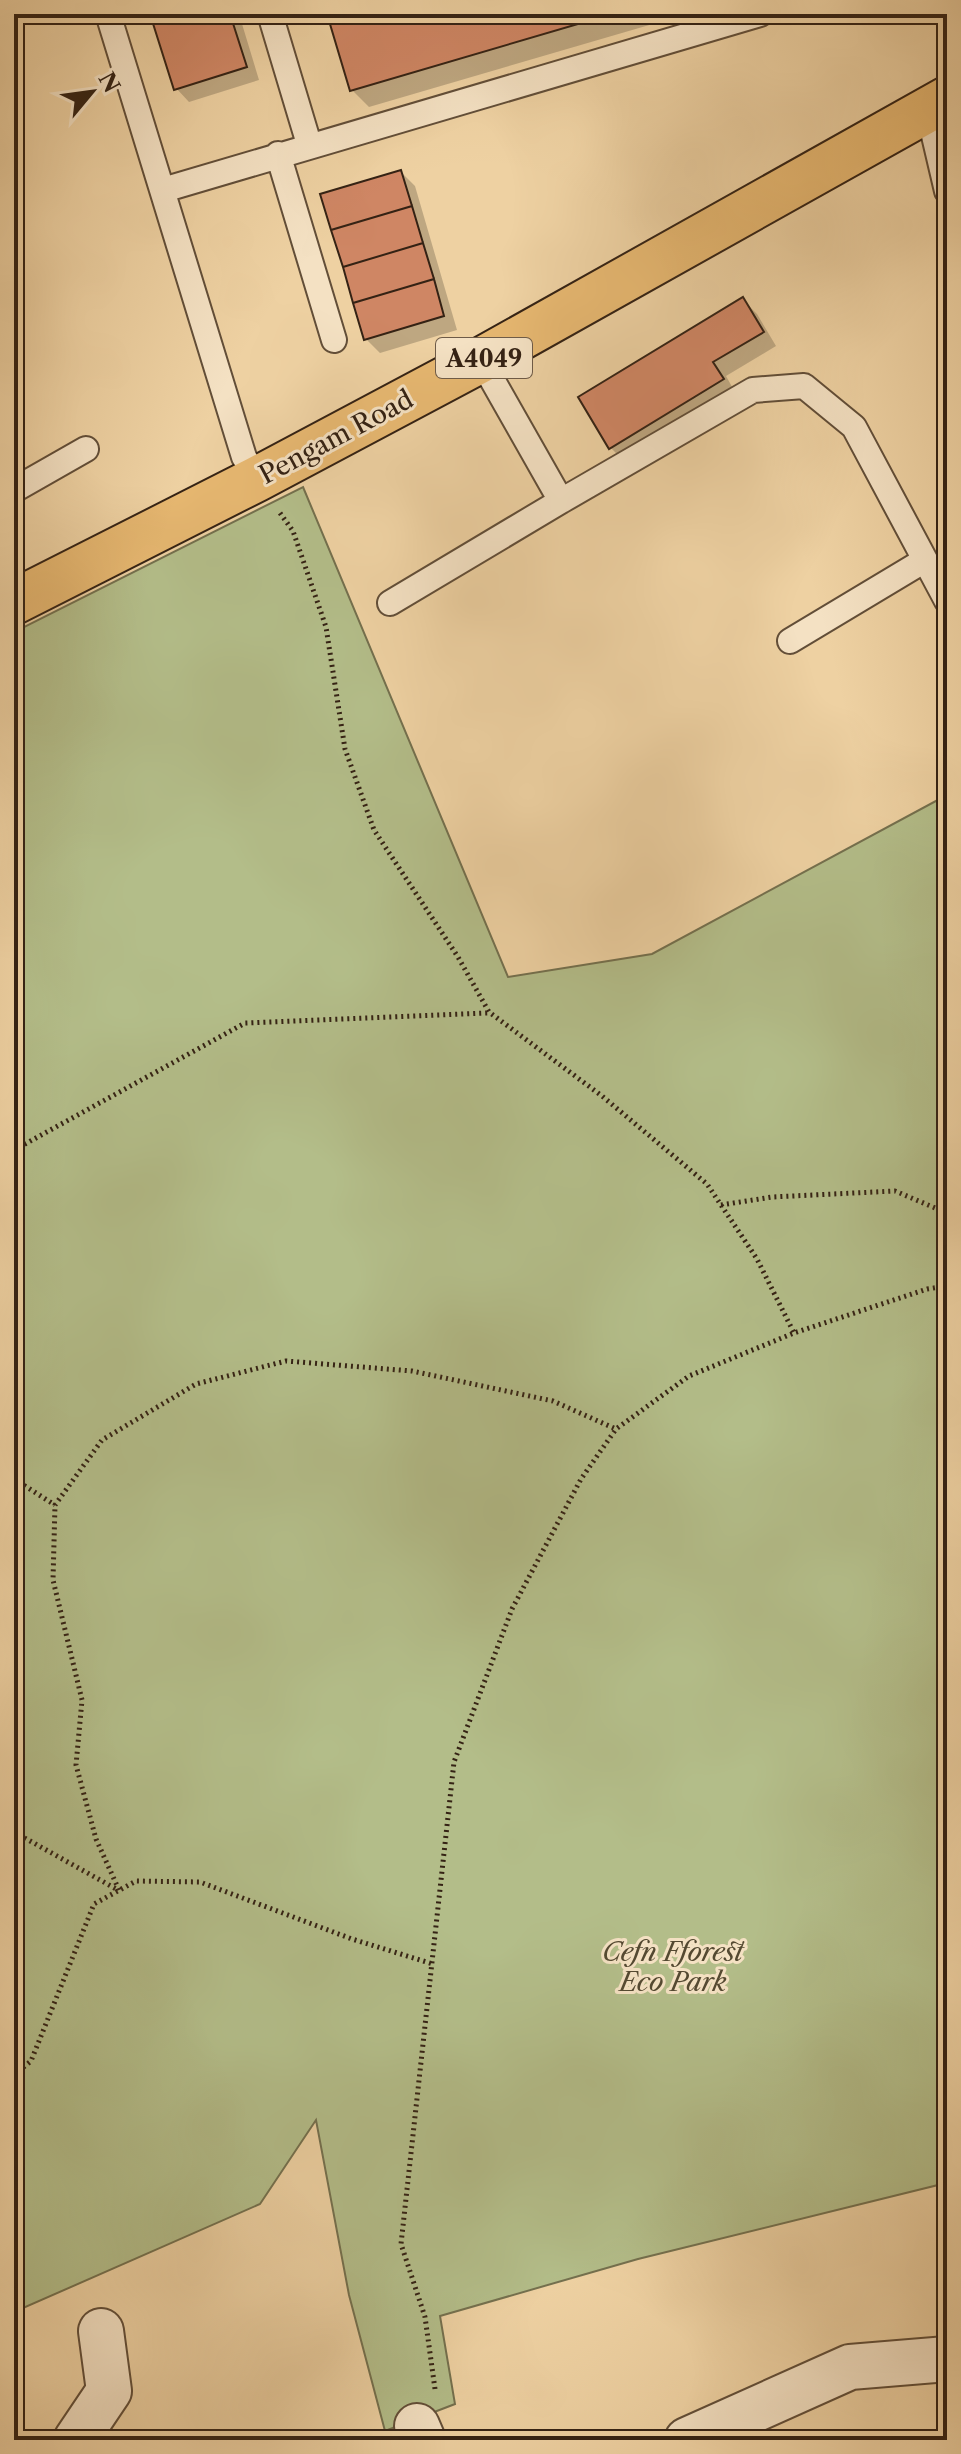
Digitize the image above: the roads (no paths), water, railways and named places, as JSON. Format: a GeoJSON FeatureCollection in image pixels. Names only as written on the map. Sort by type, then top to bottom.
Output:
{"type":"FeatureCollection","features":[{"type":"Feature","properties":{"kind":"main road","name":"Pengam Road"},"geometry":{"type":"LineString","coordinates":[[14,602],[257,479],[481,360],[937,105]]}},
{"type":"Feature","properties":{"kind":"street"},"geometry":{"type":"LineString","coordinates":[[76,2440],[109,2391],[101,2331]]}},
{"type":"Feature","properties":{"kind":"street"},"geometry":{"type":"LineString","coordinates":[[687,2440],[850,2367],[947,2359]]}},
{"type":"Feature","properties":{"kind":"lane"},"geometry":{"type":"LineString","coordinates":[[108,14],[244,457],[257,479]]}},
{"type":"Feature","properties":{"kind":"lane"},"geometry":{"type":"LineString","coordinates":[[270,14],[309,144]]}},
{"type":"Feature","properties":{"kind":"lane"},"geometry":{"type":"LineString","coordinates":[[163,190],[309,144],[760,14]]}},
{"type":"Feature","properties":{"kind":"lane"},"geometry":{"type":"LineString","coordinates":[[937,105],[947,191]]}},
{"type":"Feature","properties":{"kind":"lane"},"geometry":{"type":"LineString","coordinates":[[278,154],[334,340]]}},
{"type":"Feature","properties":{"kind":"lane"},"geometry":{"type":"LineString","coordinates":[[481,360],[561,501]]}},
{"type":"Feature","properties":{"kind":"lane"},"geometry":{"type":"LineString","coordinates":[[390,603],[753,390],[804,386],[854,427],[947,601]]}},
{"type":"Feature","properties":{"kind":"lane"},"geometry":{"type":"LineString","coordinates":[[14,490],[86,449]]}},
{"type":"Feature","properties":{"kind":"lane"},"geometry":{"type":"LineString","coordinates":[[790,641],[925,560]]}},
{"type":"Feature","properties":{"kind":"park label","name":"Cefn Fforest Eco Park"},"geometry":{"type":"Point","coordinates":[673,1967]}}]}
